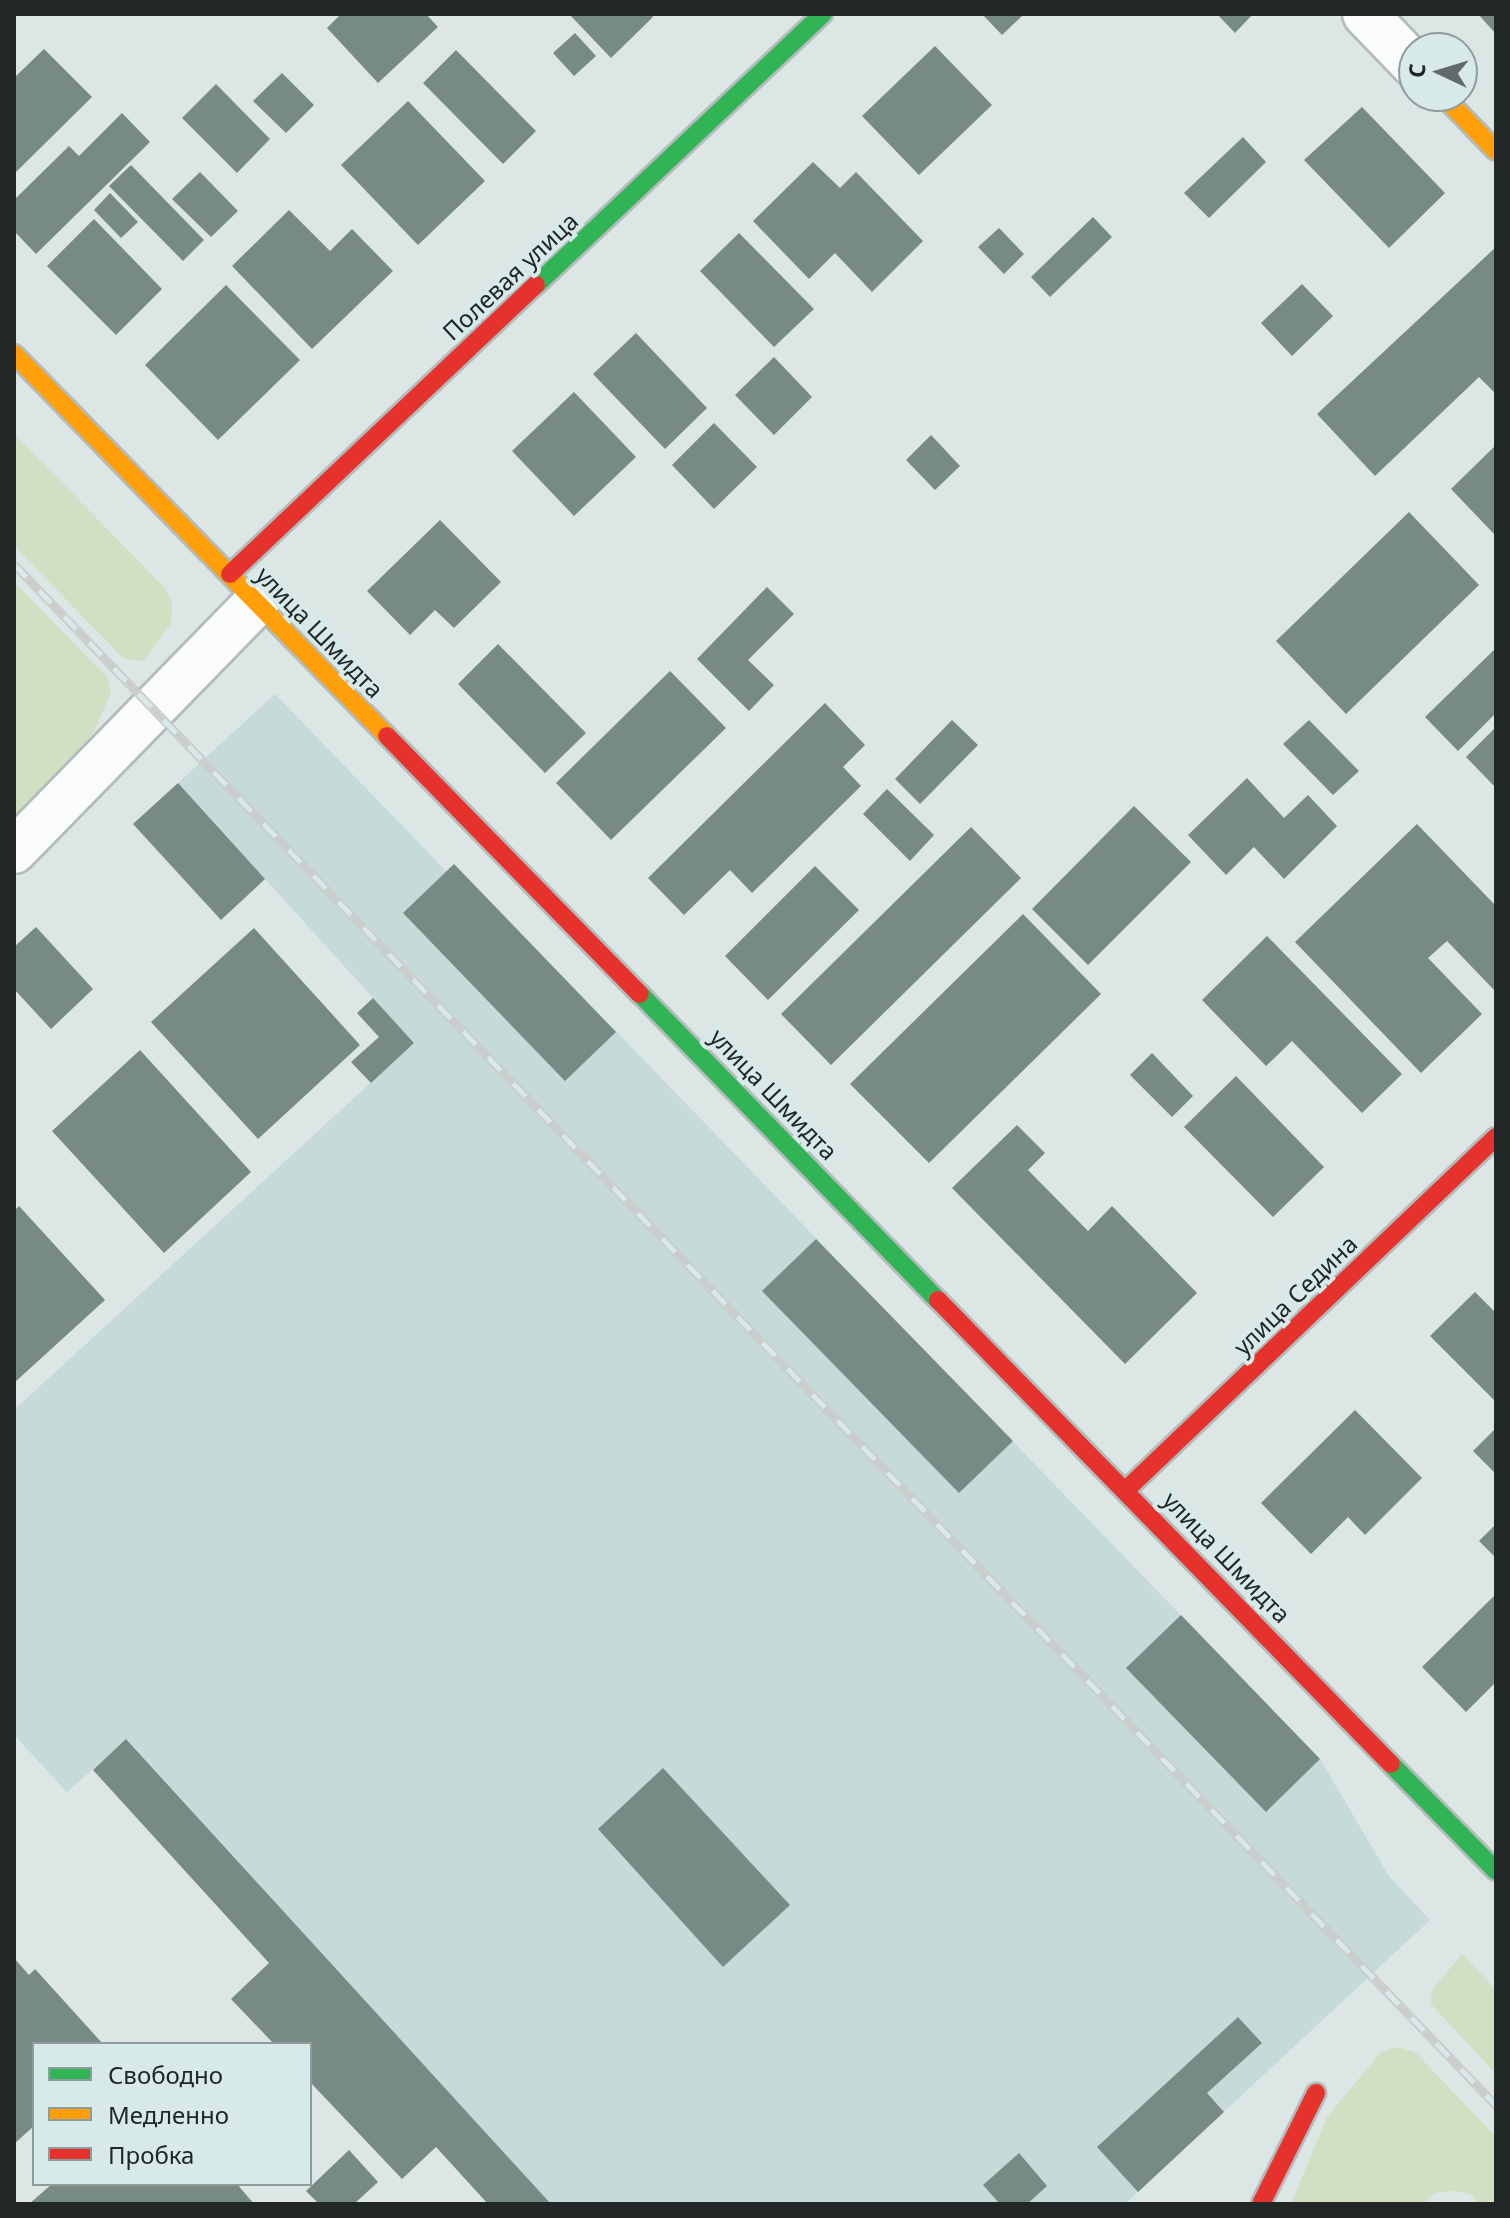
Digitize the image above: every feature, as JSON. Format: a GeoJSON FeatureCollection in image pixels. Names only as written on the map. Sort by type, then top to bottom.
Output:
{"type":"FeatureCollection","features":[{"type":"Feature","properties":{"kind":"street","name":"Полевая улица"},"geometry":{"type":"LineString","coordinates":[[243,588],[823,14]]}},
{"type":"Feature","properties":{"kind":"street"},"geometry":{"type":"LineString","coordinates":[[1365,14],[1398,48]]}},
{"type":"Feature","properties":{"kind":"street"},"geometry":{"type":"LineString","coordinates":[[1458,112],[1496,151]]}},
{"type":"Feature","properties":{"kind":"street","name":"улица Шмидта"},"geometry":{"type":"LineString","coordinates":[[14,354],[1127,1489],[1496,1871]]}},
{"type":"Feature","properties":{"kind":"street"},"geometry":{"type":"LineString","coordinates":[[14,851],[243,588]]}},
{"type":"Feature","properties":{"kind":"street","name":"улица Седина"},"geometry":{"type":"LineString","coordinates":[[1127,1489],[1496,1137]]}},
{"type":"Feature","properties":{"kind":"street"},"geometry":{"type":"LineString","coordinates":[[1261,2204],[1316,2093]]}},
{"type":"Feature","properties":{"kind":"shaded area"},"geometry":{"type":"Polygon","coordinates":[[[275,694],[446,871],[456,866],[1320,1759],[1389,1876],[1430,1920],[1125,2204],[551,2204],[127,1739],[67,1792],[14,1735],[14,1410],[414,1043],[178,783],[275,694]]]}},
{"type":"Feature","properties":{"kind":"green space"},"geometry":{"type":"Polygon","coordinates":[[[14,434],[165,588],[172,604],[171,624],[143,661],[124,659],[14,546],[14,434]]]}},
{"type":"Feature","properties":{"kind":"green space"},"geometry":{"type":"Polygon","coordinates":[[[14,582],[108,678],[111,692],[88,745],[14,816],[14,582]]]}},
{"type":"Feature","properties":{"kind":"green space"},"geometry":{"type":"Polygon","coordinates":[[[1462,1954],[1496,1990],[1496,2074],[1431,2004],[1432,1990],[1462,1954]]]}},
{"type":"Feature","properties":{"kind":"green space"},"geometry":{"type":"Polygon","coordinates":[[[1397,2047],[1415,2052],[1496,2137],[1496,2204],[1479,2204],[1470,2194],[1452,2191],[1435,2193],[1422,2204],[1291,2204],[1327,2117],[1381,2052],[1397,2047]]]}},
{"type":"Feature","properties":{"kind":"building"},"geometry":{"type":"Polygon","coordinates":[[[341,14],[426,14],[438,27],[378,83],[327,28],[341,14]]]}},
{"type":"Feature","properties":{"kind":"building"},"geometry":{"type":"Polygon","coordinates":[[[569,14],[651,14],[653,17],[611,58],[569,14]]]}},
{"type":"Feature","properties":{"kind":"building"},"geometry":{"type":"Polygon","coordinates":[[[982,14],[1024,14],[1002,35],[982,14]]]}},
{"type":"Feature","properties":{"kind":"building"},"geometry":{"type":"Polygon","coordinates":[[[1217,14],[1253,14],[1235,33],[1217,14]]]}},
{"type":"Feature","properties":{"kind":"building"},"geometry":{"type":"Polygon","coordinates":[[[1478,14],[1496,14],[1496,34],[1478,14]]]}},
{"type":"Feature","properties":{"kind":"building"},"geometry":{"type":"Polygon","coordinates":[[[575,33],[596,56],[574,76],[553,53],[575,33]]]}},
{"type":"Feature","properties":{"kind":"building"},"geometry":{"type":"Polygon","coordinates":[[[935,46],[992,105],[919,175],[862,116],[935,46]]]}},
{"type":"Feature","properties":{"kind":"building"},"geometry":{"type":"Polygon","coordinates":[[[44,49],[92,97],[14,174],[14,78],[44,49]]]}},
{"type":"Feature","properties":{"kind":"building"},"geometry":{"type":"Polygon","coordinates":[[[456,50],[536,131],[503,164],[423,83],[456,50]]]}},
{"type":"Feature","properties":{"kind":"building"},"geometry":{"type":"Polygon","coordinates":[[[282,73],[314,105],[286,133],[253,101],[282,73]]]}},
{"type":"Feature","properties":{"kind":"building"},"geometry":{"type":"Polygon","coordinates":[[[216,84],[270,139],[237,173],[182,118],[216,84]]]}},
{"type":"Feature","properties":{"kind":"building"},"geometry":{"type":"Polygon","coordinates":[[[408,101],[485,181],[418,245],[341,165],[408,101]]]}},
{"type":"Feature","properties":{"kind":"building"},"geometry":{"type":"Polygon","coordinates":[[[1362,107],[1445,193],[1389,248],[1304,160],[1362,107]]]}},
{"type":"Feature","properties":{"kind":"building"},"geometry":{"type":"Polygon","coordinates":[[[122,113],[150,142],[36,254],[14,231],[14,200],[69,146],[79,156],[122,113]]]}},
{"type":"Feature","properties":{"kind":"building"},"geometry":{"type":"Polygon","coordinates":[[[1243,137],[1266,162],[1209,218],[1184,193],[1243,137]]]}},
{"type":"Feature","properties":{"kind":"building"},"geometry":{"type":"Polygon","coordinates":[[[813,162],[840,188],[856,172],[923,241],[872,292],[835,253],[809,279],[753,221],[813,162]]]}},
{"type":"Feature","properties":{"kind":"building"},"geometry":{"type":"Polygon","coordinates":[[[131,165],[204,240],[183,261],[109,186],[131,165]]]}},
{"type":"Feature","properties":{"kind":"building"},"geometry":{"type":"Polygon","coordinates":[[[200,172],[238,211],[211,237],[172,199],[200,172]]]}},
{"type":"Feature","properties":{"kind":"building"},"geometry":{"type":"Polygon","coordinates":[[[110,193],[138,222],[121,238],[94,210],[110,193]]]}},
{"type":"Feature","properties":{"kind":"building"},"geometry":{"type":"Polygon","coordinates":[[[289,210],[330,251],[352,229],[393,271],[312,349],[232,266],[289,210]]]}},
{"type":"Feature","properties":{"kind":"building"},"geometry":{"type":"Polygon","coordinates":[[[1093,217],[1112,237],[1050,297],[1031,277],[1093,217]]]}},
{"type":"Feature","properties":{"kind":"building"},"geometry":{"type":"Polygon","coordinates":[[[94,219],[162,289],[116,335],[47,266],[94,219]]]}},
{"type":"Feature","properties":{"kind":"building"},"geometry":{"type":"Polygon","coordinates":[[[999,228],[1024,254],[1004,274],[978,247],[999,228]]]}},
{"type":"Feature","properties":{"kind":"building"},"geometry":{"type":"Polygon","coordinates":[[[739,233],[814,309],[774,347],[700,271],[739,233]]]}},
{"type":"Feature","properties":{"kind":"building"},"geometry":{"type":"Polygon","coordinates":[[[1496,247],[1496,394],[1479,377],[1375,476],[1317,414],[1496,247]]]}},
{"type":"Feature","properties":{"kind":"building"},"geometry":{"type":"Polygon","coordinates":[[[1302,284],[1333,316],[1292,356],[1261,323],[1302,284]]]}},
{"type":"Feature","properties":{"kind":"building"},"geometry":{"type":"Polygon","coordinates":[[[226,285],[300,360],[218,440],[145,365],[226,285]]]}},
{"type":"Feature","properties":{"kind":"building"},"geometry":{"type":"Polygon","coordinates":[[[636,333],[707,408],[665,449],[593,374],[636,333]]]}},
{"type":"Feature","properties":{"kind":"building"},"geometry":{"type":"Polygon","coordinates":[[[774,357],[812,397],[774,435],[735,395],[774,357]]]}},
{"type":"Feature","properties":{"kind":"building"},"geometry":{"type":"Polygon","coordinates":[[[574,392],[636,457],[574,516],[512,451],[574,392]]]}},
{"type":"Feature","properties":{"kind":"building"},"geometry":{"type":"Polygon","coordinates":[[[714,423],[757,467],[714,509],[672,465],[714,423]]]}},
{"type":"Feature","properties":{"kind":"building"},"geometry":{"type":"Polygon","coordinates":[[[931,435],[960,466],[935,490],[906,460],[931,435]]]}},
{"type":"Feature","properties":{"kind":"building"},"geometry":{"type":"Polygon","coordinates":[[[1496,445],[1496,536],[1451,489],[1496,445]]]}},
{"type":"Feature","properties":{"kind":"building"},"geometry":{"type":"Polygon","coordinates":[[[1409,512],[1479,585],[1346,714],[1276,641],[1409,512]]]}},
{"type":"Feature","properties":{"kind":"building"},"geometry":{"type":"Polygon","coordinates":[[[440,520],[501,582],[454,628],[435,610],[410,635],[367,591],[440,520]]]}},
{"type":"Feature","properties":{"kind":"building"},"geometry":{"type":"Polygon","coordinates":[[[767,587],[794,614],[748,660],[774,685],[749,711],[697,659],[767,587]]]}},
{"type":"Feature","properties":{"kind":"building"},"geometry":{"type":"Polygon","coordinates":[[[498,644],[586,733],[545,773],[458,684],[498,644]]]}},
{"type":"Feature","properties":{"kind":"building"},"geometry":{"type":"Polygon","coordinates":[[[1496,648],[1496,713],[1458,751],[1425,717],[1496,648]]]}},
{"type":"Feature","properties":{"kind":"building"},"geometry":{"type":"Polygon","coordinates":[[[670,671],[726,728],[611,840],[556,783],[670,671]]]}},
{"type":"Feature","properties":{"kind":"building"},"geometry":{"type":"Polygon","coordinates":[[[825,703],[865,745],[843,767],[861,786],[752,893],[730,870],[684,915],[648,878],[825,703]]]}},
{"type":"Feature","properties":{"kind":"building"},"geometry":{"type":"Polygon","coordinates":[[[952,720],[978,745],[920,804],[895,779],[952,720]]]}},
{"type":"Feature","properties":{"kind":"building"},"geometry":{"type":"Polygon","coordinates":[[[1309,720],[1359,771],[1333,795],[1283,744],[1309,720]]]}},
{"type":"Feature","properties":{"kind":"building"},"geometry":{"type":"Polygon","coordinates":[[[1494,729],[1496,731],[1496,788],[1466,757],[1494,729]]]}},
{"type":"Feature","properties":{"kind":"building"},"geometry":{"type":"Polygon","coordinates":[[[1247,778],[1284,818],[1308,795],[1337,826],[1284,879],[1254,847],[1226,875],[1188,835],[1247,778]]]}},
{"type":"Feature","properties":{"kind":"building"},"geometry":{"type":"Polygon","coordinates":[[[178,783],[265,879],[221,920],[133,824],[178,783]]]}},
{"type":"Feature","properties":{"kind":"building"},"geometry":{"type":"Polygon","coordinates":[[[887,789],[934,835],[910,861],[863,814],[887,789]]]}},
{"type":"Feature","properties":{"kind":"building"},"geometry":{"type":"Polygon","coordinates":[[[1134,806],[1191,862],[1088,965],[1032,909],[1134,806]]]}},
{"type":"Feature","properties":{"kind":"building"},"geometry":{"type":"Polygon","coordinates":[[[1417,824],[1496,906],[1496,992],[1447,941],[1428,958],[1482,1014],[1421,1073],[1295,942],[1417,824]]]}},
{"type":"Feature","properties":{"kind":"building"},"geometry":{"type":"Polygon","coordinates":[[[971,827],[1021,878],[831,1065],[781,1014],[971,827]]]}},
{"type":"Feature","properties":{"kind":"building"},"geometry":{"type":"Polygon","coordinates":[[[454,864],[616,1032],[565,1081],[403,913],[454,864]]]}},
{"type":"Feature","properties":{"kind":"building"},"geometry":{"type":"Polygon","coordinates":[[[815,866],[859,910],[768,1000],[725,956],[815,866]]]}},
{"type":"Feature","properties":{"kind":"building"},"geometry":{"type":"Polygon","coordinates":[[[1023,914],[1101,994],[929,1163],[850,1084],[1023,914]]]}},
{"type":"Feature","properties":{"kind":"building"},"geometry":{"type":"Polygon","coordinates":[[[36,927],[93,989],[51,1029],[14,989],[14,947],[36,927]]]}},
{"type":"Feature","properties":{"kind":"building"},"geometry":{"type":"Polygon","coordinates":[[[254,928],[360,1045],[258,1139],[151,1022],[254,928]]]}},
{"type":"Feature","properties":{"kind":"building"},"geometry":{"type":"Polygon","coordinates":[[[1267,936],[1402,1074],[1362,1113],[1292,1041],[1266,1066],[1202,1000],[1267,936]]]}},
{"type":"Feature","properties":{"kind":"building"},"geometry":{"type":"Polygon","coordinates":[[[373,998],[414,1043],[371,1083],[351,1062],[379,1037],[357,1013],[373,998]]]}},
{"type":"Feature","properties":{"kind":"building"},"geometry":{"type":"Polygon","coordinates":[[[140,1050],[251,1172],[164,1253],[52,1131],[140,1050]]]}},
{"type":"Feature","properties":{"kind":"building"},"geometry":{"type":"Polygon","coordinates":[[[1152,1053],[1193,1096],[1172,1117],[1130,1075],[1152,1053]]]}},
{"type":"Feature","properties":{"kind":"building"},"geometry":{"type":"Polygon","coordinates":[[[1236,1076],[1324,1167],[1273,1217],[1184,1127],[1236,1076]]]}},
{"type":"Feature","properties":{"kind":"building"},"geometry":{"type":"Polygon","coordinates":[[[1017,1125],[1045,1153],[1028,1170],[1088,1231],[1112,1206],[1197,1293],[1125,1364],[952,1188],[1017,1125]]]}},
{"type":"Feature","properties":{"kind":"building"},"geometry":{"type":"Polygon","coordinates":[[[19,1206],[105,1300],[14,1383],[14,1211],[19,1206]]]}},
{"type":"Feature","properties":{"kind":"building"},"geometry":{"type":"Polygon","coordinates":[[[816,1239],[1013,1441],[959,1493],[762,1291],[816,1239]]]}},
{"type":"Feature","properties":{"kind":"building"},"geometry":{"type":"Polygon","coordinates":[[[1475,1292],[1496,1313],[1496,1402],[1430,1336],[1475,1292]]]}},
{"type":"Feature","properties":{"kind":"building"},"geometry":{"type":"Polygon","coordinates":[[[1355,1410],[1422,1478],[1365,1535],[1348,1517],[1311,1554],[1261,1503],[1355,1410]]]}},
{"type":"Feature","properties":{"kind":"building"},"geometry":{"type":"Polygon","coordinates":[[[1494,1430],[1496,1432],[1496,1474],[1473,1451],[1494,1430]]]}},
{"type":"Feature","properties":{"kind":"building"},"geometry":{"type":"Polygon","coordinates":[[[1496,1524],[1496,1558],[1479,1541],[1496,1524]]]}},
{"type":"Feature","properties":{"kind":"building"},"geometry":{"type":"Polygon","coordinates":[[[1496,1594],[1496,1682],[1466,1712],[1422,1667],[1496,1594]]]}},
{"type":"Feature","properties":{"kind":"building"},"geometry":{"type":"Polygon","coordinates":[[[1181,1615],[1320,1759],[1266,1812],[1126,1668],[1181,1615]]]}},
{"type":"Feature","properties":{"kind":"building"},"geometry":{"type":"Polygon","coordinates":[[[126,1739],[551,2204],[488,2204],[436,2147],[402,2179],[312,2084],[312,2042],[272,2042],[231,1999],[269,1963],[93,1770],[126,1739]]]}},
{"type":"Feature","properties":{"kind":"building"},"geometry":{"type":"Polygon","coordinates":[[[663,1768],[790,1905],[723,1967],[598,1829],[663,1768]]]}},
{"type":"Feature","properties":{"kind":"building"},"geometry":{"type":"Polygon","coordinates":[[[14,1958],[29,1975],[35,1969],[101,2042],[32,2042],[32,2128],[14,2144],[14,1958]]]}},
{"type":"Feature","properties":{"kind":"building"},"geometry":{"type":"Polygon","coordinates":[[[1238,2017],[1262,2043],[1207,2093],[1224,2112],[1138,2192],[1097,2147],[1238,2017]]]}},
{"type":"Feature","properties":{"kind":"building"},"geometry":{"type":"Polygon","coordinates":[[[349,2150],[378,2182],[354,2204],[319,2204],[306,2191],[349,2150]]]}},
{"type":"Feature","properties":{"kind":"building"},"geometry":{"type":"Polygon","coordinates":[[[1019,2153],[1047,2186],[1027,2204],[1000,2204],[983,2185],[1019,2153]]]}},
{"type":"Feature","properties":{"kind":"building"},"geometry":{"type":"Polygon","coordinates":[[[50,2186],[239,2186],[254,2204],[29,2204],[50,2186]]]}},
{"type":"Feature","properties":{"kind":"railway"},"geometry":{"type":"LineString","coordinates":[[14,564],[1496,2105]]}},
{"type":"Feature","properties":{"kind":"traffic: fast"},"geometry":{"type":"LineString","coordinates":[[536,285],[823,14]]}},
{"type":"Feature","properties":{"kind":"traffic: fast"},"geometry":{"type":"LineString","coordinates":[[640,994],[938,1300]]}},
{"type":"Feature","properties":{"kind":"traffic: fast"},"geometry":{"type":"LineString","coordinates":[[1391,1764],[1496,1871]]}},
{"type":"Feature","properties":{"kind":"traffic: slow"},"geometry":{"type":"LineString","coordinates":[[1458,112],[1496,151]]}},
{"type":"Feature","properties":{"kind":"traffic: slow"},"geometry":{"type":"LineString","coordinates":[[14,354],[387,736]]}},
{"type":"Feature","properties":{"kind":"traffic: jam"},"geometry":{"type":"LineString","coordinates":[[230,574],[536,285]]}},
{"type":"Feature","properties":{"kind":"traffic: jam"},"geometry":{"type":"LineString","coordinates":[[387,736],[640,994]]}},
{"type":"Feature","properties":{"kind":"traffic: jam"},"geometry":{"type":"LineString","coordinates":[[1127,1489],[1496,1137]]}},
{"type":"Feature","properties":{"kind":"traffic: jam"},"geometry":{"type":"LineString","coordinates":[[938,1300],[1391,1764]]}},
{"type":"Feature","properties":{"kind":"traffic: jam"},"geometry":{"type":"LineString","coordinates":[[1261,2204],[1316,2093]]}}]}
